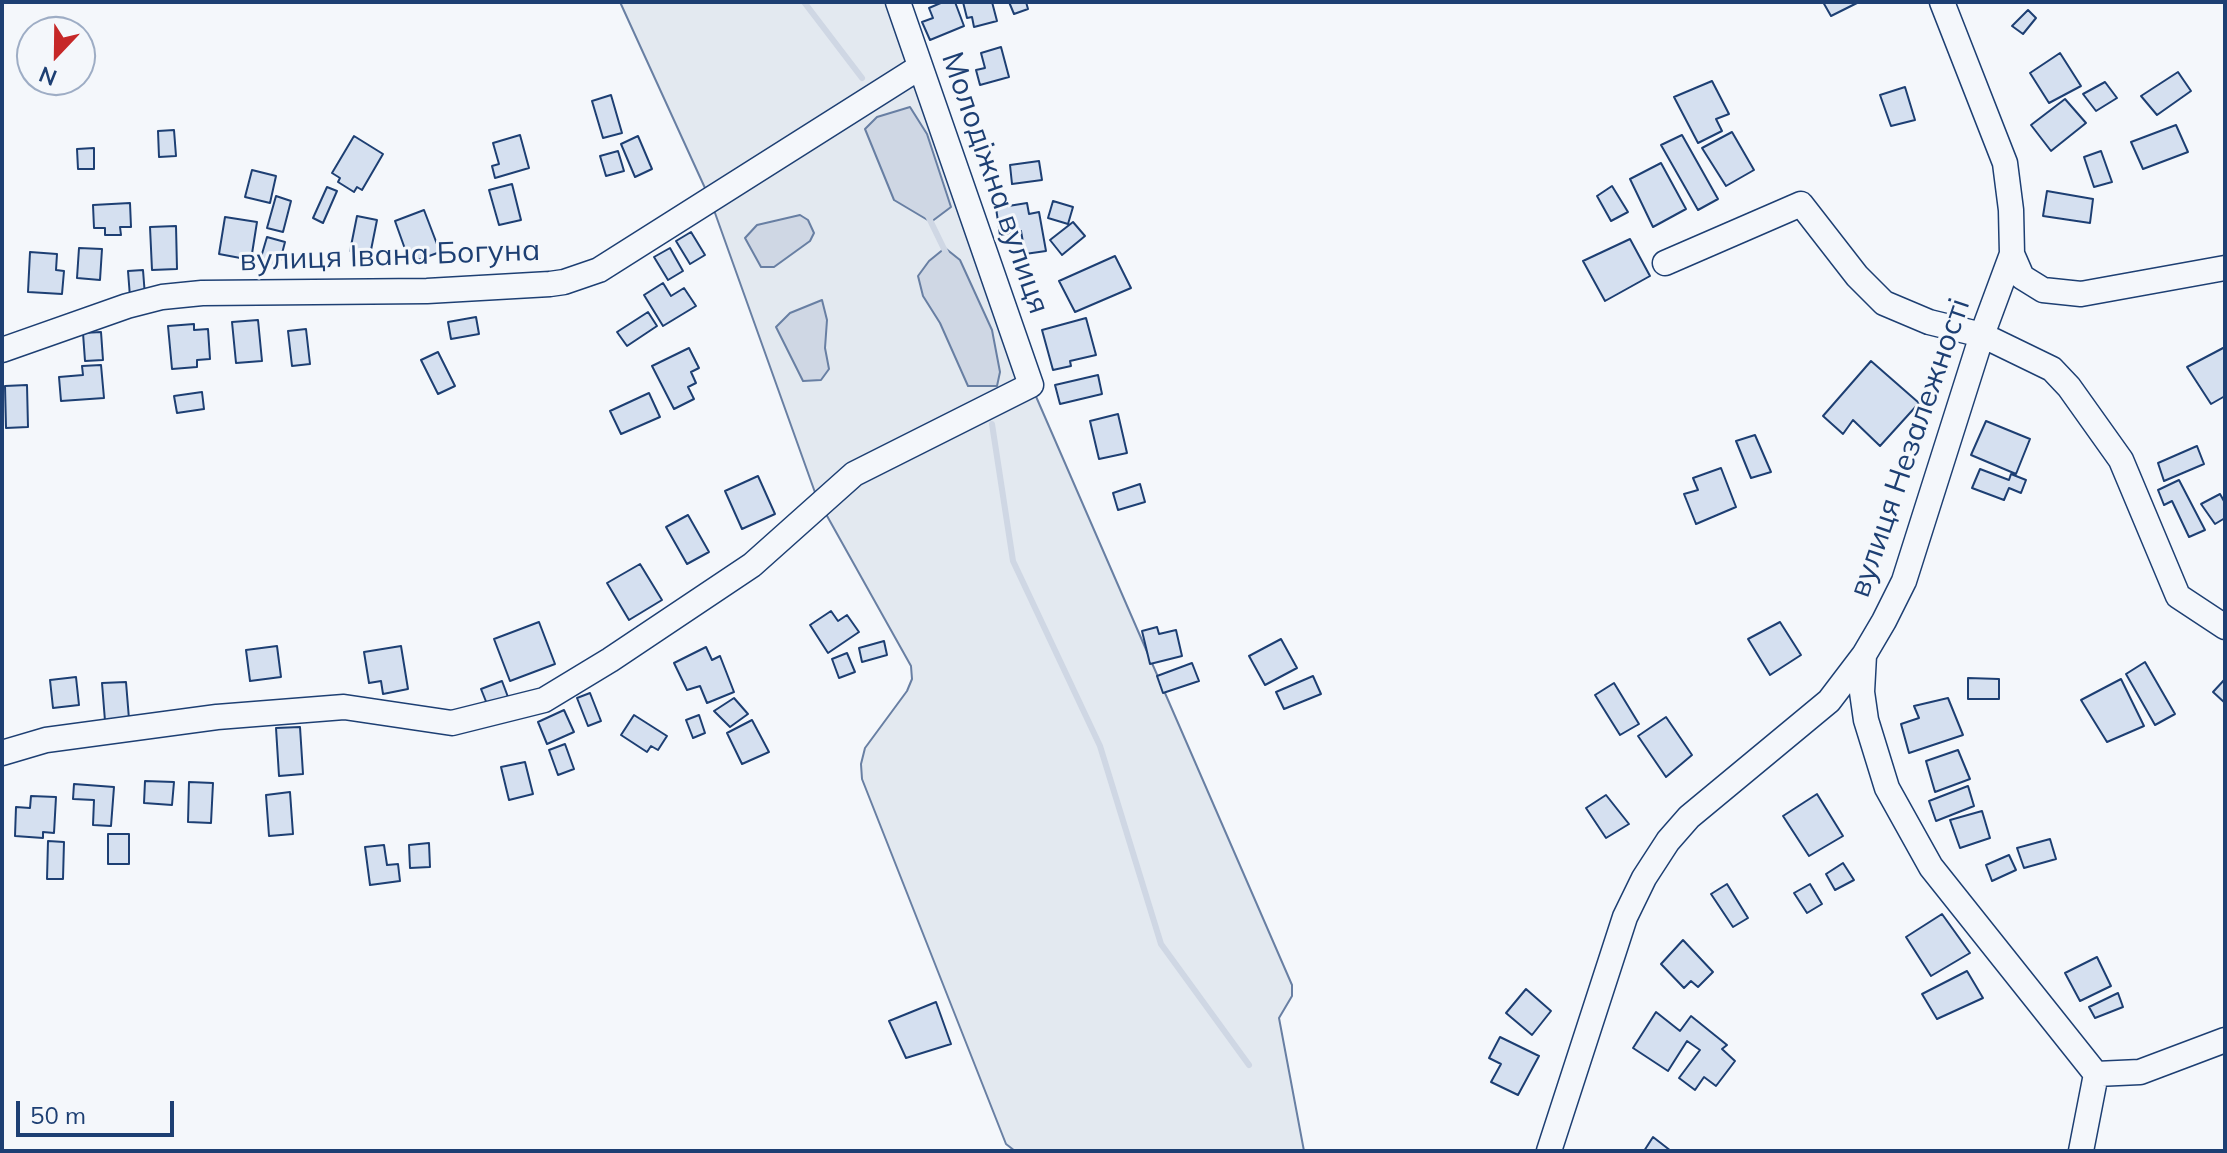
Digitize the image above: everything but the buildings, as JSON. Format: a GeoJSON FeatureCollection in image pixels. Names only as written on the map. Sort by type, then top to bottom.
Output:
{"type":"FeatureCollection","features":[{"type":"Feature","properties":{"kind":"street","name":"Молодіжна вулиця"},"geometry":{"type":"LineString","coordinates":[[2,753],[46,740],[217,717],[344,707],[452,723],[544,700],[752,565],[854,474],[1031,385],[898,2]]}},
{"type":"Feature","properties":{"kind":"street","name":"вулиця Незалежності"},"geometry":{"type":"LineString","coordinates":[[1549,1151],[1625,917],[1644,878],[1668,841],[1689,817],[1829,701],[1864,655],[1904,581],[1982,335],[2012,254],[2005,163],[1942,2]]}},
{"type":"Feature","properties":{"kind":"street","name":"вулиця Івана Богуна"},"geometry":{"type":"LineString","coordinates":[[2,350],[127,306],[173,296],[202,293],[427,291],[550,284],[579,278],[599,270],[920,67]]}},
{"type":"Feature","properties":{"kind":"street"},"geometry":{"type":"LineString","coordinates":[[1665,263],[1801,204],[1857,276],[1884,303],[1929,322],[1982,335],[2052,369],[2069,387],[2121,460],[2178,596],[2225,627]]}},
{"type":"Feature","properties":{"kind":"street"},"geometry":{"type":"LineString","coordinates":[[2012,254],[2022,277],[2043,290],[2081,294],[2225,268]]}},
{"type":"Feature","properties":{"kind":"street"},"geometry":{"type":"LineString","coordinates":[[1864,655],[1862,692],[1866,720],[1887,788],[1931,867],[2096,1074],[2081,1151]]}},
{"type":"Feature","properties":{"kind":"street"},"geometry":{"type":"LineString","coordinates":[[2096,1074],[2140,1072],[2225,1040]]}},
{"type":"Feature","properties":{"kind":"shaded area"},"geometry":{"type":"Polygon","coordinates":[[[620,2],[898,2],[1031,385],[1292,985],[1292,996],[1279,1018],[1304,1151],[1015,1151],[1006,1144],[862,779],[861,764],[865,748],[907,691],[912,679],[911,666],[817,498],[710,199],[620,2]]]}},
{"type":"Feature","properties":{"kind":"shaded area"},"geometry":{"type":"Polygon","coordinates":[[[910,107],[927,134],[951,207],[931,222],[894,200],[865,129],[877,117],[910,107]]]}},
{"type":"Feature","properties":{"kind":"shaded area"},"geometry":{"type":"Polygon","coordinates":[[[800,215],[808,220],[814,233],[810,241],[774,267],[761,267],[745,238],[757,225],[800,215]]]}},
{"type":"Feature","properties":{"kind":"shaded area"},"geometry":{"type":"Polygon","coordinates":[[[945,248],[960,260],[992,330],[1000,372],[997,386],[968,386],[940,323],[923,296],[918,276],[929,261],[945,248]]]}},
{"type":"Feature","properties":{"kind":"shaded area"},"geometry":{"type":"Polygon","coordinates":[[[822,300],[827,320],[825,348],[829,369],[821,380],[803,381],[776,327],[790,313],[822,300]]]}},
{"type":"Feature","properties":{"kind":"waterway"},"geometry":{"type":"LineString","coordinates":[[804,2],[862,78]]}},
{"type":"Feature","properties":{"kind":"waterway"},"geometry":{"type":"LineString","coordinates":[[928,216],[946,253]]}},
{"type":"Feature","properties":{"kind":"waterway"},"geometry":{"type":"LineString","coordinates":[[992,424],[1013,561],[1100,746],[1161,944],[1249,1065]]}}]}
